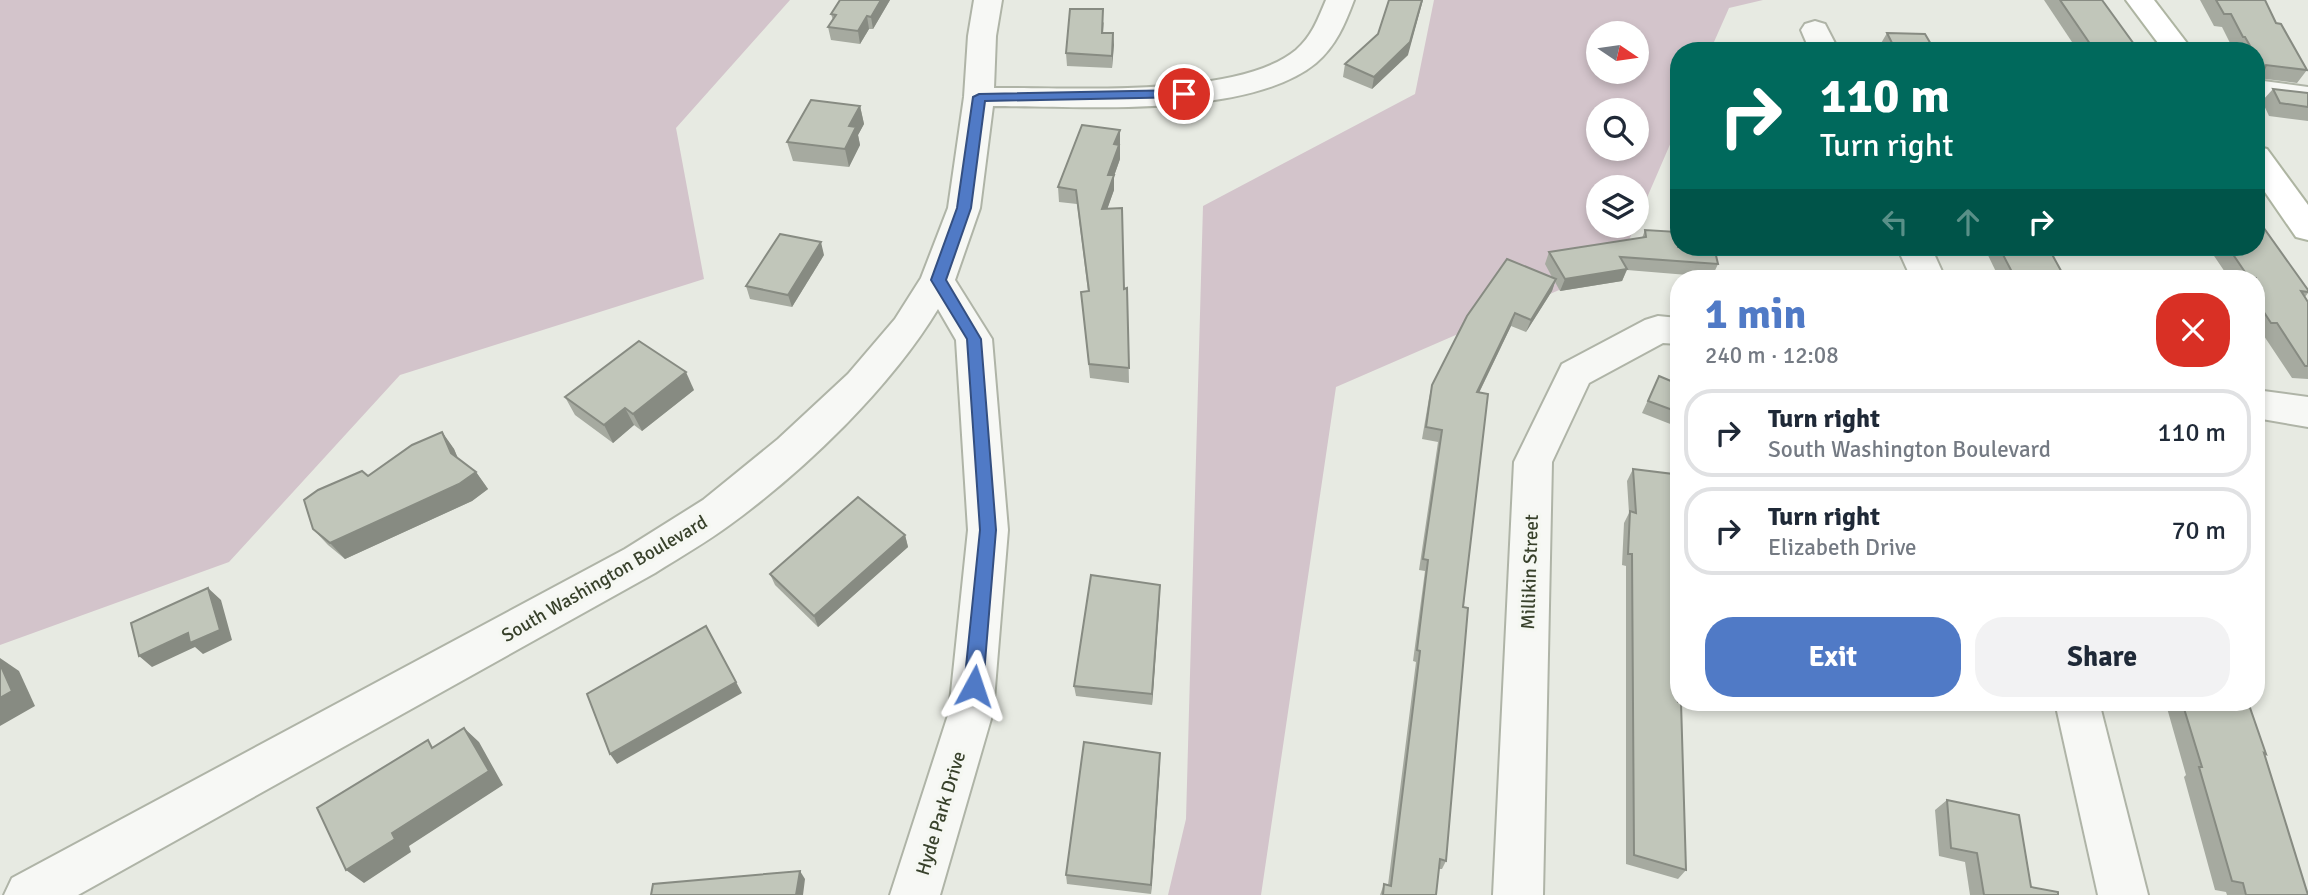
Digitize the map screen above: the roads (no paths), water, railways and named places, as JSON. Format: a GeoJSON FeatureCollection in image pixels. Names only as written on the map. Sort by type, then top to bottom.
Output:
{"type":"FeatureCollection","features":[{"type":"Feature","properties":{"kind":"main road"},"geometry":{"type":"LineString","coordinates":[[2140,0],[2172,42]]}},
{"type":"Feature","properties":{"kind":"main road"},"geometry":{"type":"LineString","coordinates":[[2265,169],[2308,229]]}},
{"type":"Feature","properties":{"kind":"street","name":"South Washington Boulevard"},"geometry":{"type":"LineString","coordinates":[[29,895],[640,561],[717,512],[792,450],[861,384],[908,328],[938,280],[964,208],[979,97],[982,36],[988,0]]}},
{"type":"Feature","properties":{"kind":"street"},"geometry":{"type":"LineString","coordinates":[[979,97],[1184,94],[1230,90],[1275,74],[1306,56],[1326,33],[1340,0]]}},
{"type":"Feature","properties":{"kind":"street"},"geometry":{"type":"LineString","coordinates":[[2265,90],[2308,96]]}},
{"type":"Feature","properties":{"kind":"street","name":"Hyde Park Drive"},"geometry":{"type":"LineString","coordinates":[[915,895],[971,712],[988,530],[974,339],[938,280]]}},
{"type":"Feature","properties":{"kind":"street","name":"Millikin Street"},"geometry":{"type":"LineString","coordinates":[[1518,895],[1533,462],[1575,374],[1658,329],[1670,330]]}},
{"type":"Feature","properties":{"kind":"street"},"geometry":{"type":"LineString","coordinates":[[2265,405],[2308,412]]}},
{"type":"Feature","properties":{"kind":"street"},"geometry":{"type":"LineString","coordinates":[[2079,711],[2123,895]]}}]}
